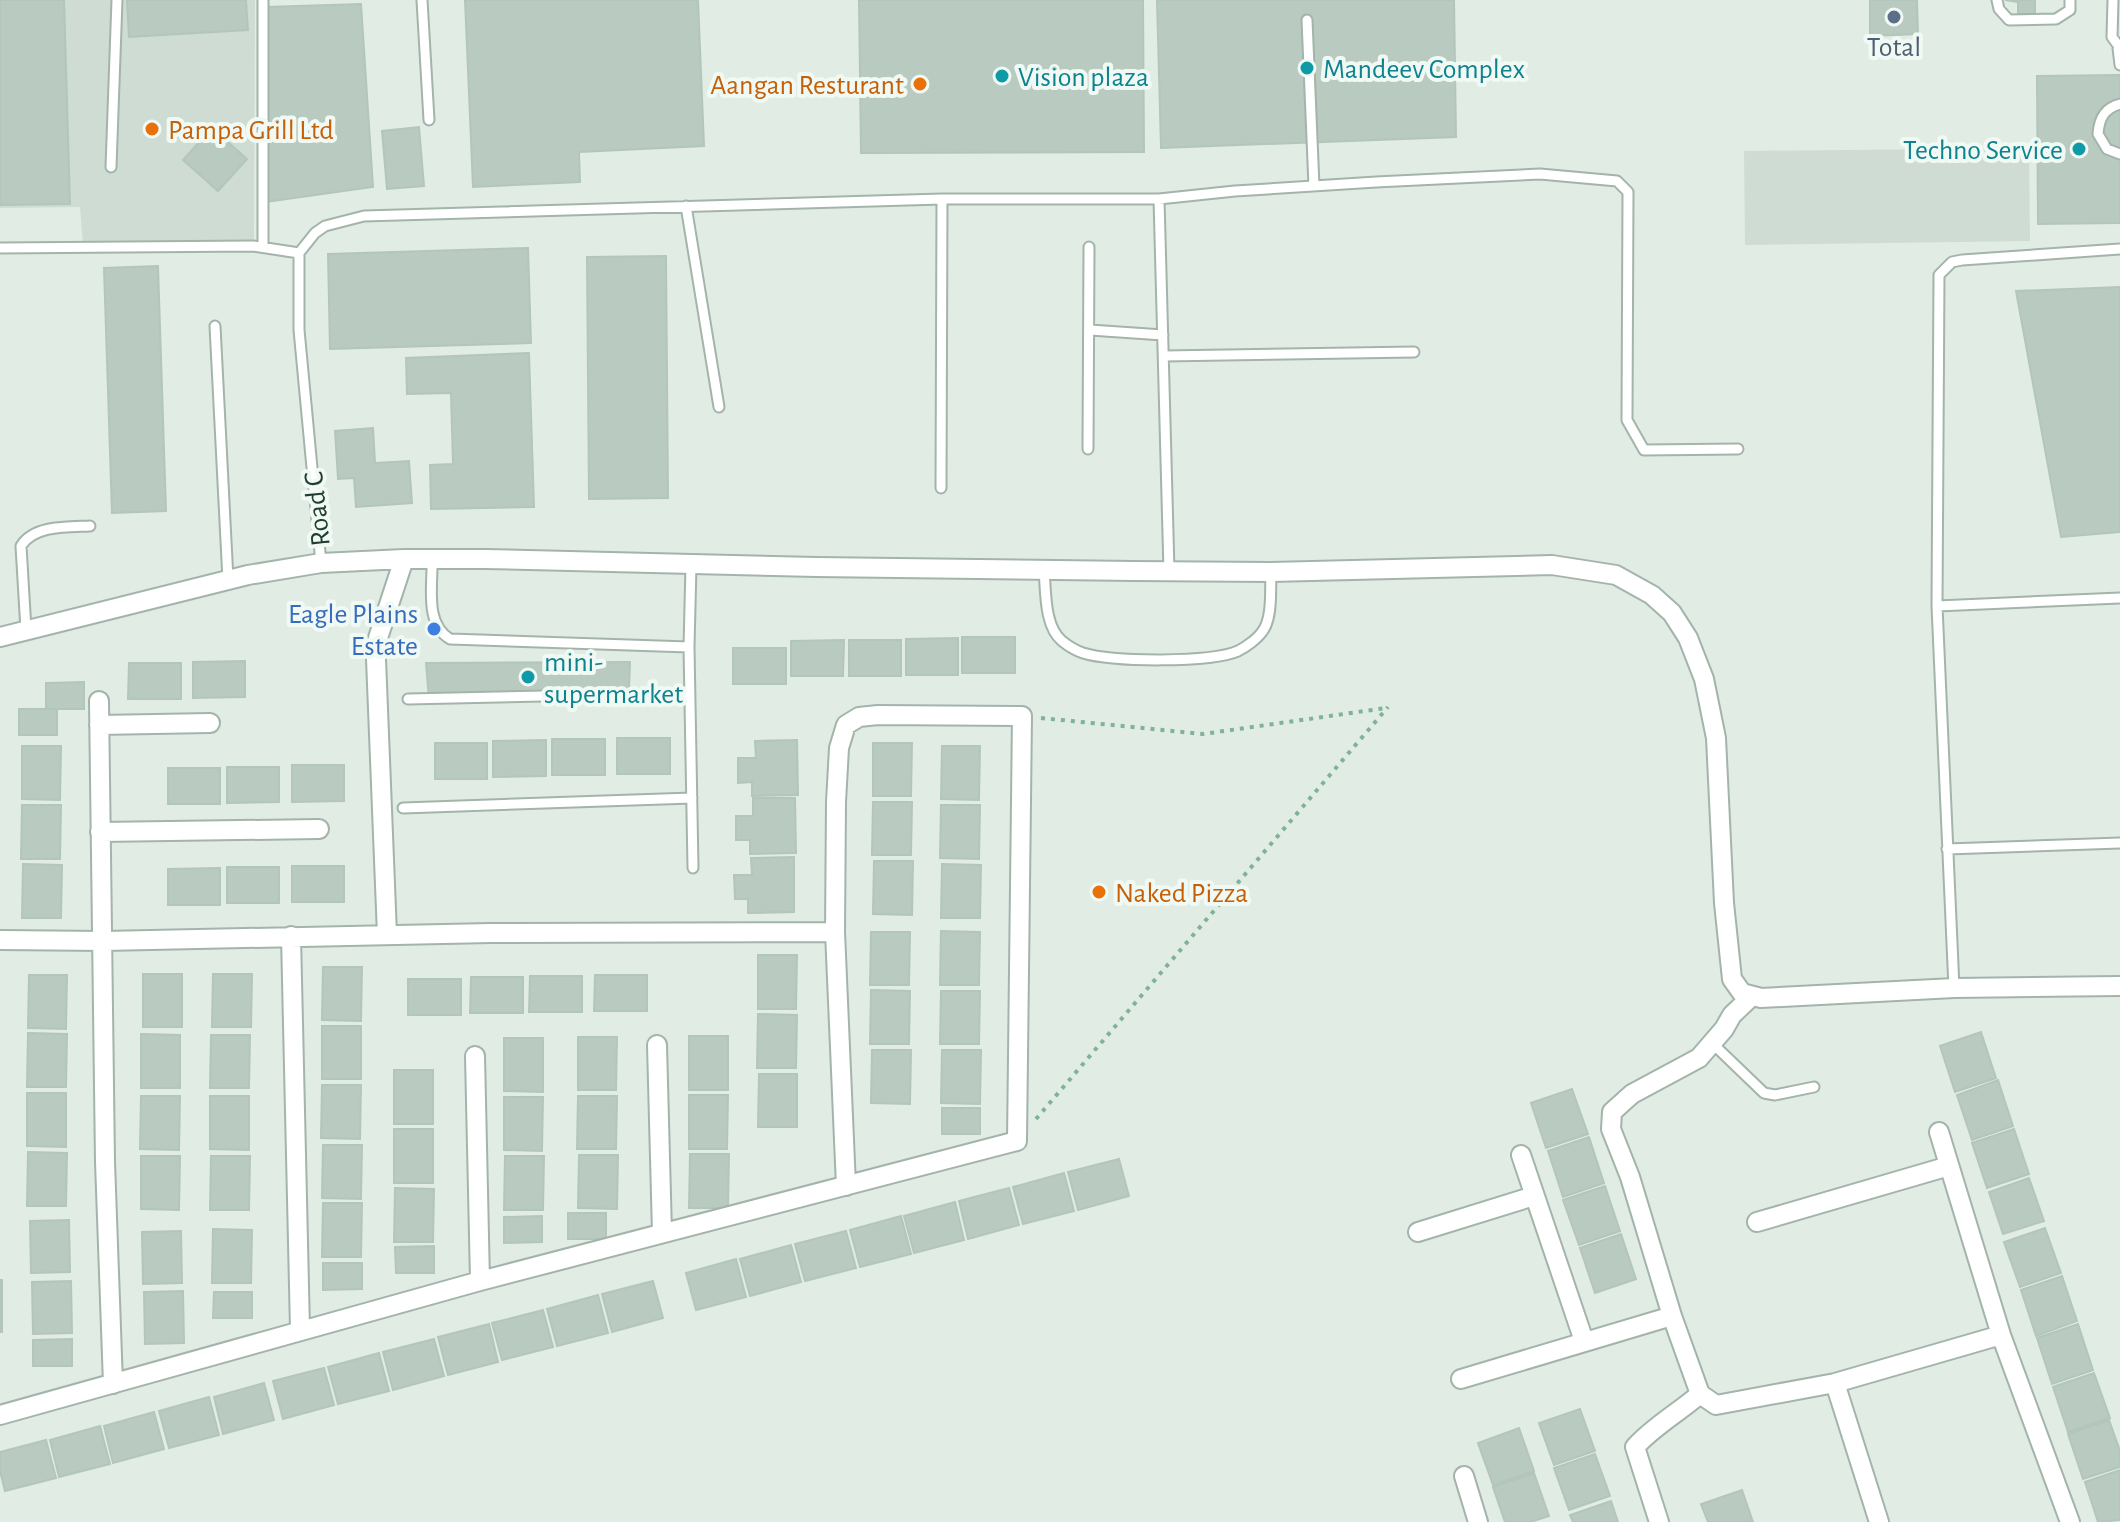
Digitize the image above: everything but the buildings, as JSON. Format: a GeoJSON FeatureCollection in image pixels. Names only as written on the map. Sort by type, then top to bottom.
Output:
{"type":"FeatureCollection","features":[{"type":"Feature","properties":{"kind":"street"},"geometry":{"type":"LineString","coordinates":[[387,935],[376,659],[378,638],[404,559]]}},
{"type":"Feature","properties":{"kind":"street"},"geometry":{"type":"LineString","coordinates":[[321,563],[432,559],[1271,572],[1552,565],[1616,575],[1652,595],[1672,613],[1688,638],[1704,679],[1716,738],[1724,903],[1732,979],[1736,987],[1751,997],[1954,988],[2120,986]]}},
{"type":"Feature","properties":{"kind":"street","name":"Road C"},"geometry":{"type":"LineString","coordinates":[[0,637],[228,580],[321,563]]}},
{"type":"Feature","properties":{"kind":"street"},"geometry":{"type":"LineString","coordinates":[[99,701],[105,1162],[113,1384]]}},
{"type":"Feature","properties":{"kind":"street"},"geometry":{"type":"LineString","coordinates":[[0,1415],[480,1281],[662,1233],[846,1186],[1017,1141],[1022,716],[878,715],[859,717],[846,725],[839,748],[836,802],[835,932],[846,1186]]}},
{"type":"Feature","properties":{"kind":"street"},"geometry":{"type":"LineString","coordinates":[[99,725],[210,723]]}},
{"type":"Feature","properties":{"kind":"street"},"geometry":{"type":"LineString","coordinates":[[100,832],[319,829]]}},
{"type":"Feature","properties":{"kind":"street"},"geometry":{"type":"LineString","coordinates":[[0,940],[835,932]]}},
{"type":"Feature","properties":{"kind":"street"},"geometry":{"type":"LineString","coordinates":[[291,936],[300,1330]]}},
{"type":"Feature","properties":{"kind":"street"},"geometry":{"type":"LineString","coordinates":[[1751,997],[1699,1058],[1632,1094],[1612,1112],[1611,1129],[1630,1177],[1672,1316],[1700,1394],[1716,1405],[1835,1383],[2001,1335]]}},
{"type":"Feature","properties":{"kind":"street"},"geometry":{"type":"LineString","coordinates":[[657,1045],[662,1233]]}},
{"type":"Feature","properties":{"kind":"street"},"geometry":{"type":"LineString","coordinates":[[475,1056],[480,1281]]}},
{"type":"Feature","properties":{"kind":"street"},"geometry":{"type":"LineString","coordinates":[[1939,1132],[2001,1335],[2070,1522]]}},
{"type":"Feature","properties":{"kind":"street"},"geometry":{"type":"LineString","coordinates":[[1521,1155],[1584,1341]]}},
{"type":"Feature","properties":{"kind":"street"},"geometry":{"type":"LineString","coordinates":[[1757,1222],[1949,1166]]}},
{"type":"Feature","properties":{"kind":"street"},"geometry":{"type":"LineString","coordinates":[[1418,1232],[1534,1196]]}},
{"type":"Feature","properties":{"kind":"street"},"geometry":{"type":"LineString","coordinates":[[1461,1379],[1672,1316]]}},
{"type":"Feature","properties":{"kind":"street"},"geometry":{"type":"LineString","coordinates":[[1835,1383],[1879,1522]]}},
{"type":"Feature","properties":{"kind":"street"},"geometry":{"type":"LineString","coordinates":[[1659,1522],[1635,1447],[1651,1429],[1678,1413],[1700,1394]]}},
{"type":"Feature","properties":{"kind":"street"},"geometry":{"type":"LineString","coordinates":[[1464,1476],[1478,1522]]}},
{"type":"Feature","properties":{"kind":"lane"},"geometry":{"type":"LineString","coordinates":[[111,167],[117,0]]}},
{"type":"Feature","properties":{"kind":"lane"},"geometry":{"type":"LineString","coordinates":[[263,0],[263,247]]}},
{"type":"Feature","properties":{"kind":"lane"},"geometry":{"type":"LineString","coordinates":[[422,0],[429,120]]}},
{"type":"Feature","properties":{"kind":"lane"},"geometry":{"type":"LineString","coordinates":[[1997,0],[1999,9],[2009,20],[2056,19],[2070,10],[2070,0]]}},
{"type":"Feature","properties":{"kind":"lane"},"geometry":{"type":"LineString","coordinates":[[2113,0],[2112,37],[2119,48],[2120,65]]}},
{"type":"Feature","properties":{"kind":"lane"},"geometry":{"type":"LineString","coordinates":[[1307,20],[1314,186]]}},
{"type":"Feature","properties":{"kind":"lane"},"geometry":{"type":"LineString","coordinates":[[2120,104],[2101,117],[2098,134],[2107,149],[2120,154]]}},
{"type":"Feature","properties":{"kind":"lane"},"geometry":{"type":"LineString","coordinates":[[0,248],[263,247],[299,253],[325,226],[364,216],[942,199],[1159,199],[1314,186],[1540,174],[1617,181],[1628,192],[1627,420],[1644,450],[1738,449]]}},
{"type":"Feature","properties":{"kind":"lane"},"geometry":{"type":"LineString","coordinates":[[941,488],[942,199]]}},
{"type":"Feature","properties":{"kind":"lane"},"geometry":{"type":"LineString","coordinates":[[1159,199],[1169,571]]}},
{"type":"Feature","properties":{"kind":"lane"},"geometry":{"type":"LineString","coordinates":[[686,206],[719,407]]}},
{"type":"Feature","properties":{"kind":"lane"},"geometry":{"type":"LineString","coordinates":[[1088,449],[1089,247]]}},
{"type":"Feature","properties":{"kind":"lane"},"geometry":{"type":"LineString","coordinates":[[1954,988],[1937,606],[1939,275],[1952,262],[1962,260],[2120,249]]}},
{"type":"Feature","properties":{"kind":"lane","name":"Road C"},"geometry":{"type":"LineString","coordinates":[[299,253],[299,330],[321,563]]}},
{"type":"Feature","properties":{"kind":"lane"},"geometry":{"type":"LineString","coordinates":[[215,326],[228,580]]}},
{"type":"Feature","properties":{"kind":"lane"},"geometry":{"type":"LineString","coordinates":[[1090,330],[1163,335]]}},
{"type":"Feature","properties":{"kind":"lane"},"geometry":{"type":"LineString","coordinates":[[1164,356],[1414,352]]}},
{"type":"Feature","properties":{"kind":"lane"},"geometry":{"type":"LineString","coordinates":[[26,630],[21,546],[24,541],[54,528],[90,526]]}},
{"type":"Feature","properties":{"kind":"lane"},"geometry":{"type":"LineString","coordinates":[[432,559],[433,621],[440,633],[450,639],[689,647]]}},
{"type":"Feature","properties":{"kind":"lane"},"geometry":{"type":"LineString","coordinates":[[691,565],[689,647],[693,868]]}},
{"type":"Feature","properties":{"kind":"lane"},"geometry":{"type":"LineString","coordinates":[[1044,570],[1049,618],[1059,639],[1083,652],[1114,657],[1167,659],[1237,651],[1260,636],[1268,624],[1271,572]]}},
{"type":"Feature","properties":{"kind":"lane"},"geometry":{"type":"LineString","coordinates":[[1937,606],[2120,598]]}},
{"type":"Feature","properties":{"kind":"lane"},"geometry":{"type":"LineString","coordinates":[[408,699],[690,693]]}},
{"type":"Feature","properties":{"kind":"lane"},"geometry":{"type":"LineString","coordinates":[[403,808],[692,798]]}},
{"type":"Feature","properties":{"kind":"lane"},"geometry":{"type":"LineString","coordinates":[[1947,849],[2120,843]]}},
{"type":"Feature","properties":{"kind":"lane"},"geometry":{"type":"LineString","coordinates":[[1711,1042],[1764,1093],[1775,1095],[1814,1087]]}},
{"type":"Feature","properties":{"kind":"path"},"geometry":{"type":"LineString","coordinates":[[1017,1141],[1388,707],[1203,734],[1022,716]]}},
{"type":"Feature","properties":{"kind":"shaded area"},"geometry":{"type":"Polygon","coordinates":[[[0,0],[255,0],[254,243],[83,245],[80,207],[0,208],[0,0]]]}},
{"type":"Feature","properties":{"kind":"shaded area"},"geometry":{"type":"Polygon","coordinates":[[[2029,148],[2030,241],[1745,245],[1744,151],[2029,148]]]}},
{"type":"Feature","properties":{"kind":"place","name":"Total"},"geometry":{"type":"Point","coordinates":[1894,17]}},
{"type":"Feature","properties":{"kind":"place","name":"Mandeev Complex"},"geometry":{"type":"Point","coordinates":[1307,68]}},
{"type":"Feature","properties":{"kind":"place","name":"Vision plaza"},"geometry":{"type":"Point","coordinates":[1002,76]}},
{"type":"Feature","properties":{"kind":"place","name":"Aangan Resturant"},"geometry":{"type":"Point","coordinates":[920,84]}},
{"type":"Feature","properties":{"kind":"place","name":"Pampa Grill Ltd"},"geometry":{"type":"Point","coordinates":[152,129]}},
{"type":"Feature","properties":{"kind":"place","name":"Techno Service"},"geometry":{"type":"Point","coordinates":[2079,149]}},
{"type":"Feature","properties":{"kind":"place","name":"Eagle Plains Estate"},"geometry":{"type":"Point","coordinates":[434,629]}},
{"type":"Feature","properties":{"kind":"place","name":"mini- supermarket"},"geometry":{"type":"Point","coordinates":[528,677]}},
{"type":"Feature","properties":{"kind":"place","name":"Naked Pizza"},"geometry":{"type":"Point","coordinates":[1099,892]}}]}
